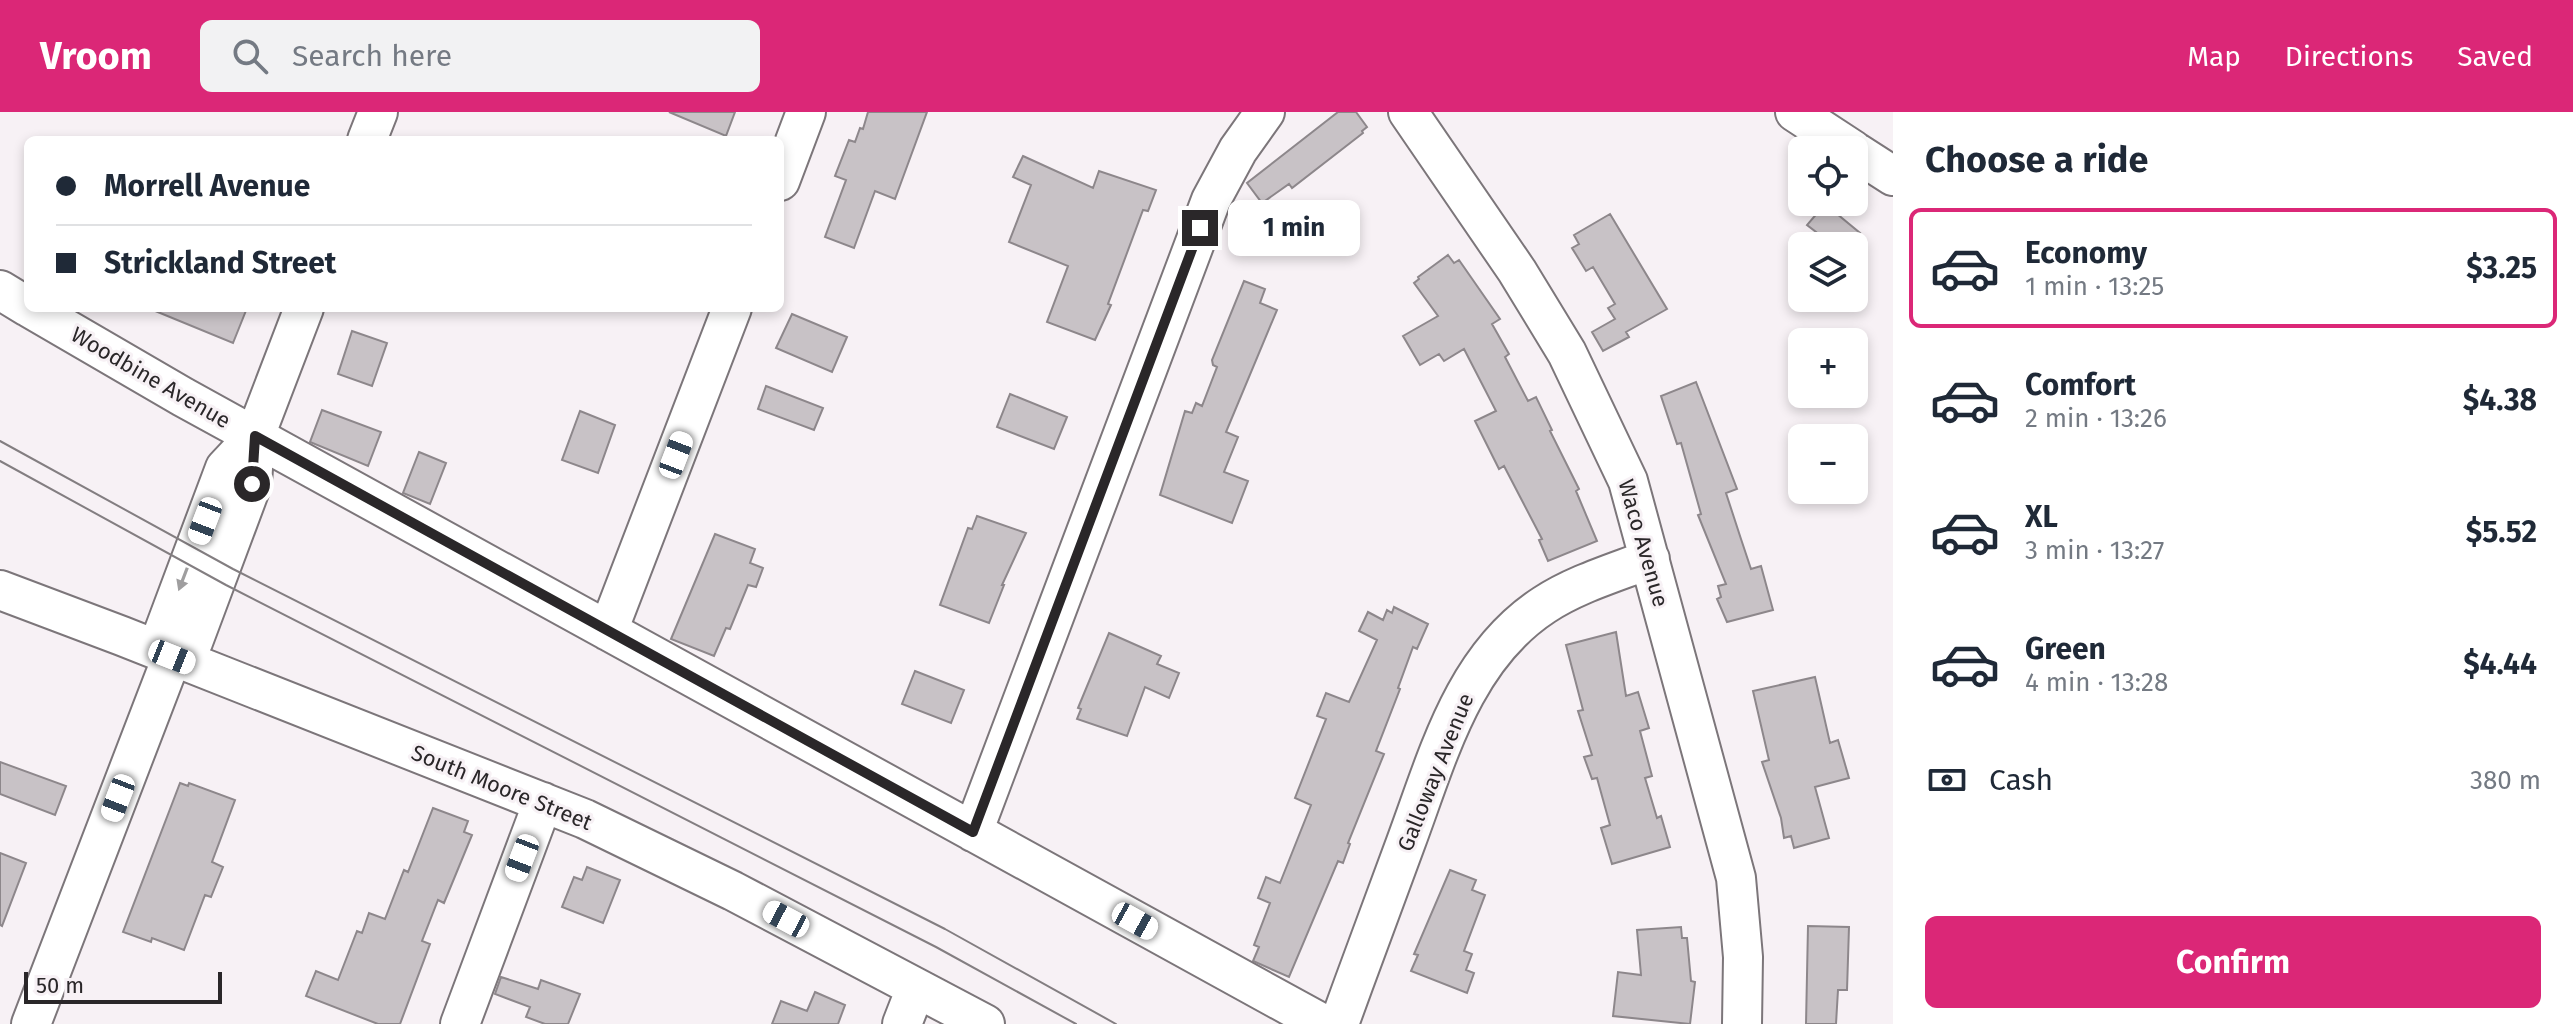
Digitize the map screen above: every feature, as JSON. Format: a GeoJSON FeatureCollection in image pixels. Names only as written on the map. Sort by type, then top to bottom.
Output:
{"type":"FeatureCollection","features":[{"type":"Feature","properties":{"kind":"street"},"geometry":{"type":"LineString","coordinates":[[369,136],[378,112]]}},
{"type":"Feature","properties":{"kind":"street"},"geometry":{"type":"LineString","coordinates":[[784,170],[806,112]]}},
{"type":"Feature","properties":{"kind":"street"},"geometry":{"type":"LineString","coordinates":[[973,832],[1211,200],[1238,150],[1265,112]]}},
{"type":"Feature","properties":{"kind":"street","name":"Waco Avenue"},"geometry":{"type":"LineString","coordinates":[[1408,112],[1517,271],[1567,353],[1628,481],[1736,878],[1743,957],[1742,1024]]}},
{"type":"Feature","properties":{"kind":"street"},"geometry":{"type":"LineString","coordinates":[[1795,112],[1832,136]]}},
{"type":"Feature","properties":{"kind":"street"},"geometry":{"type":"LineString","coordinates":[[1868,159],[1893,176]]}},
{"type":"Feature","properties":{"kind":"street","name":"Woodbine Avenue"},"geometry":{"type":"LineString","coordinates":[[0,290],[24,304]]}},
{"type":"Feature","properties":{"kind":"street","name":"Woodbine Avenue"},"geometry":{"type":"LineString","coordinates":[[38,312],[255,436],[1323,1024]]}},
{"type":"Feature","properties":{"kind":"street"},"geometry":{"type":"LineString","coordinates":[[31,1024],[172,657],[164,631],[225,468],[255,436],[302,312]]}},
{"type":"Feature","properties":{"kind":"street"},"geometry":{"type":"LineString","coordinates":[[608,631],[730,312]]}},
{"type":"Feature","properties":{"kind":"street","name":"Galloway Avenue"},"geometry":{"type":"LineString","coordinates":[[1339,1024],[1453,716],[1481,667],[1514,630],[1544,605],[1581,585],[1650,559]]}},
{"type":"Feature","properties":{"kind":"street","name":"South Moore Street"},"geometry":{"type":"LineString","coordinates":[[0,590],[543,802],[649,848],[985,1024]]}},
{"type":"Feature","properties":{"kind":"street"},"geometry":{"type":"LineString","coordinates":[[460,1024],[543,802]]}},
{"type":"Feature","properties":{"kind":"street"},"geometry":{"type":"LineString","coordinates":[[902,1024],[916,988]]}},
{"type":"Feature","properties":{"kind":"building"},"geometry":{"type":"Polygon","coordinates":[[[669,112],[735,112],[726,136],[669,112]]]}},
{"type":"Feature","properties":{"kind":"building"},"geometry":{"type":"Polygon","coordinates":[[[868,112],[927,112],[895,199],[875,191],[854,248],[825,237],[846,180],[835,176],[849,140],[855,142],[868,112]]]}},
{"type":"Feature","properties":{"kind":"building"},"geometry":{"type":"Polygon","coordinates":[[[1338,112],[1356,112],[1367,127],[1292,188],[1289,184],[1262,203],[1247,183],[1338,112]]]}},
{"type":"Feature","properties":{"kind":"building"},"geometry":{"type":"Polygon","coordinates":[[[1023,156],[1093,188],[1099,171],[1156,190],[1148,211],[1143,210],[1108,304],[1111,305],[1095,340],[1047,322],[1068,266],[1009,242],[1031,185],[1013,177],[1023,156]]]}},
{"type":"Feature","properties":{"kind":"building"},"geometry":{"type":"Polygon","coordinates":[[[1610,214],[1667,309],[1626,332],[1629,337],[1603,351],[1592,332],[1615,319],[1608,308],[1615,304],[1593,267],[1586,271],[1572,248],[1579,244],[1574,235],[1610,214]]]}},
{"type":"Feature","properties":{"kind":"building"},"geometry":{"type":"Polygon","coordinates":[[[1815,216],[1839,216],[1859,232],[1816,232],[1807,225],[1815,216]]]}},
{"type":"Feature","properties":{"kind":"building"},"geometry":{"type":"Polygon","coordinates":[[[1448,255],[1454,263],[1459,260],[1500,319],[1492,324],[1509,354],[1505,357],[1528,401],[1536,397],[1579,489],[1576,491],[1597,541],[1548,561],[1539,540],[1542,539],[1504,466],[1499,469],[1475,421],[1496,411],[1464,349],[1444,361],[1439,354],[1420,365],[1403,336],[1438,316],[1414,283],[1448,255]]]}},
{"type":"Feature","properties":{"kind":"building"},"geometry":{"type":"Polygon","coordinates":[[[1244,281],[1265,289],[1260,303],[1277,310],[1226,432],[1238,437],[1224,472],[1248,481],[1232,523],[1160,495],[1185,411],[1192,413],[1196,403],[1202,406],[1217,367],[1212,360],[1244,281]]]}},
{"type":"Feature","properties":{"kind":"building"},"geometry":{"type":"Polygon","coordinates":[[[158,312],[245,312],[233,343],[158,312]]]}},
{"type":"Feature","properties":{"kind":"building"},"geometry":{"type":"Polygon","coordinates":[[[792,314],[847,337],[832,372],[776,348],[792,314]]]}},
{"type":"Feature","properties":{"kind":"building"},"geometry":{"type":"Polygon","coordinates":[[[352,331],[387,343],[372,386],[338,374],[352,331]]]}},
{"type":"Feature","properties":{"kind":"building"},"geometry":{"type":"Polygon","coordinates":[[[1696,382],[1737,489],[1726,493],[1751,569],[1761,566],[1773,610],[1727,622],[1717,599],[1721,597],[1718,586],[1726,584],[1698,515],[1701,514],[1681,443],[1677,444],[1661,396],[1696,382]]]}},
{"type":"Feature","properties":{"kind":"building"},"geometry":{"type":"Polygon","coordinates":[[[766,386],[823,408],[814,430],[758,409],[766,386]]]}},
{"type":"Feature","properties":{"kind":"building"},"geometry":{"type":"Polygon","coordinates":[[[1010,394],[1067,417],[1054,449],[997,427],[1010,394]]]}},
{"type":"Feature","properties":{"kind":"building"},"geometry":{"type":"Polygon","coordinates":[[[322,410],[381,432],[368,466],[310,442],[322,410]]]}},
{"type":"Feature","properties":{"kind":"building"},"geometry":{"type":"Polygon","coordinates":[[[580,411],[615,425],[598,473],[562,460],[580,411]]]}},
{"type":"Feature","properties":{"kind":"building"},"geometry":{"type":"Polygon","coordinates":[[[419,452],[446,463],[430,504],[403,493],[419,452]]]}},
{"type":"Feature","properties":{"kind":"building"},"geometry":{"type":"Polygon","coordinates":[[[977,516],[1026,533],[1002,585],[989,623],[940,605],[968,528],[972,529],[977,516]]]}},
{"type":"Feature","properties":{"kind":"building"},"geometry":{"type":"Polygon","coordinates":[[[715,534],[755,549],[750,563],[763,568],[756,587],[748,585],[730,629],[726,628],[714,656],[671,639],[715,534]]]}},
{"type":"Feature","properties":{"kind":"building"},"geometry":{"type":"Polygon","coordinates":[[[1394,607],[1428,624],[1417,649],[1413,647],[1398,688],[1376,751],[1384,754],[1343,863],[1338,861],[1289,977],[1253,961],[1259,947],[1254,945],[1270,903],[1258,898],[1266,877],[1280,883],[1311,805],[1295,798],[1326,719],[1317,716],[1326,693],[1349,702],[1377,640],[1359,631],[1368,612],[1383,620],[1387,610],[1392,613],[1394,607]]]}},
{"type":"Feature","properties":{"kind":"building"},"geometry":{"type":"Polygon","coordinates":[[[1616,632],[1626,696],[1638,692],[1649,728],[1640,731],[1652,776],[1645,778],[1670,847],[1612,864],[1601,828],[1610,825],[1597,778],[1592,779],[1584,757],[1592,755],[1578,711],[1583,710],[1566,645],[1616,632]]]}},
{"type":"Feature","properties":{"kind":"building"},"geometry":{"type":"Polygon","coordinates":[[[1109,633],[1161,656],[1157,664],[1179,673],[1169,698],[1145,687],[1127,736],[1077,719],[1081,709],[1078,708],[1109,633]]]}},
{"type":"Feature","properties":{"kind":"building"},"geometry":{"type":"Polygon","coordinates":[[[915,671],[964,690],[951,723],[902,704],[915,671]]]}},
{"type":"Feature","properties":{"kind":"building"},"geometry":{"type":"Polygon","coordinates":[[[1815,677],[1830,743],[1838,740],[1849,778],[1815,787],[1829,838],[1794,848],[1791,836],[1784,838],[1781,818],[1762,762],[1769,760],[1753,691],[1815,677]]]}},
{"type":"Feature","properties":{"kind":"building"},"geometry":{"type":"Polygon","coordinates":[[[0,762],[66,786],[55,815],[0,794],[0,762]]]}},
{"type":"Feature","properties":{"kind":"building"},"geometry":{"type":"Polygon","coordinates":[[[180,783],[188,786],[189,783],[235,800],[212,862],[223,867],[211,897],[205,895],[184,950],[152,938],[151,942],[123,932],[180,783]]]}},
{"type":"Feature","properties":{"kind":"building"},"geometry":{"type":"Polygon","coordinates":[[[433,808],[468,821],[464,832],[472,835],[444,903],[438,900],[422,941],[430,944],[400,1024],[378,1024],[306,996],[316,971],[338,980],[357,931],[362,933],[369,913],[385,919],[404,870],[408,872],[433,808]]]}},
{"type":"Feature","properties":{"kind":"building"},"geometry":{"type":"Polygon","coordinates":[[[0,853],[26,863],[2,926],[0,925],[0,853]]]}},
{"type":"Feature","properties":{"kind":"building"},"geometry":{"type":"Polygon","coordinates":[[[587,867],[620,880],[603,923],[562,907],[574,877],[582,880],[587,867]]]}},
{"type":"Feature","properties":{"kind":"building"},"geometry":{"type":"Polygon","coordinates":[[[1450,870],[1476,880],[1472,890],[1485,895],[1464,951],[1472,954],[1466,970],[1474,973],[1467,993],[1411,971],[1418,955],[1414,954],[1450,870]]]}},
{"type":"Feature","properties":{"kind":"building"},"geometry":{"type":"Polygon","coordinates":[[[1808,926],[1849,927],[1847,990],[1838,990],[1836,1024],[1806,1024],[1808,926]]]}},
{"type":"Feature","properties":{"kind":"building"},"geometry":{"type":"Polygon","coordinates":[[[1681,927],[1682,938],[1687,938],[1691,981],[1695,982],[1690,1024],[1613,1016],[1618,972],[1641,975],[1637,930],[1681,927]]]}},
{"type":"Feature","properties":{"kind":"building"},"geometry":{"type":"Polygon","coordinates":[[[501,977],[538,989],[541,980],[580,994],[568,1024],[545,1024],[526,1017],[530,1007],[495,994],[501,977]]]}},
{"type":"Feature","properties":{"kind":"building"},"geometry":{"type":"Polygon","coordinates":[[[815,992],[845,1005],[838,1024],[772,1024],[781,1001],[807,1011],[815,992]]]}},
{"type":"Feature","properties":{"kind":"tram line"},"geometry":{"type":"LineString","coordinates":[[0,441],[233,569],[945,929],[1116,1024]]}},
{"type":"Feature","properties":{"kind":"tram line"},"geometry":{"type":"LineString","coordinates":[[0,461],[226,585],[936,947],[1076,1024]]}},
{"type":"Feature","properties":{"kind":"route"},"geometry":{"type":"LineString","coordinates":[[252,484],[255,436],[973,832],[1200,228]]}}]}
